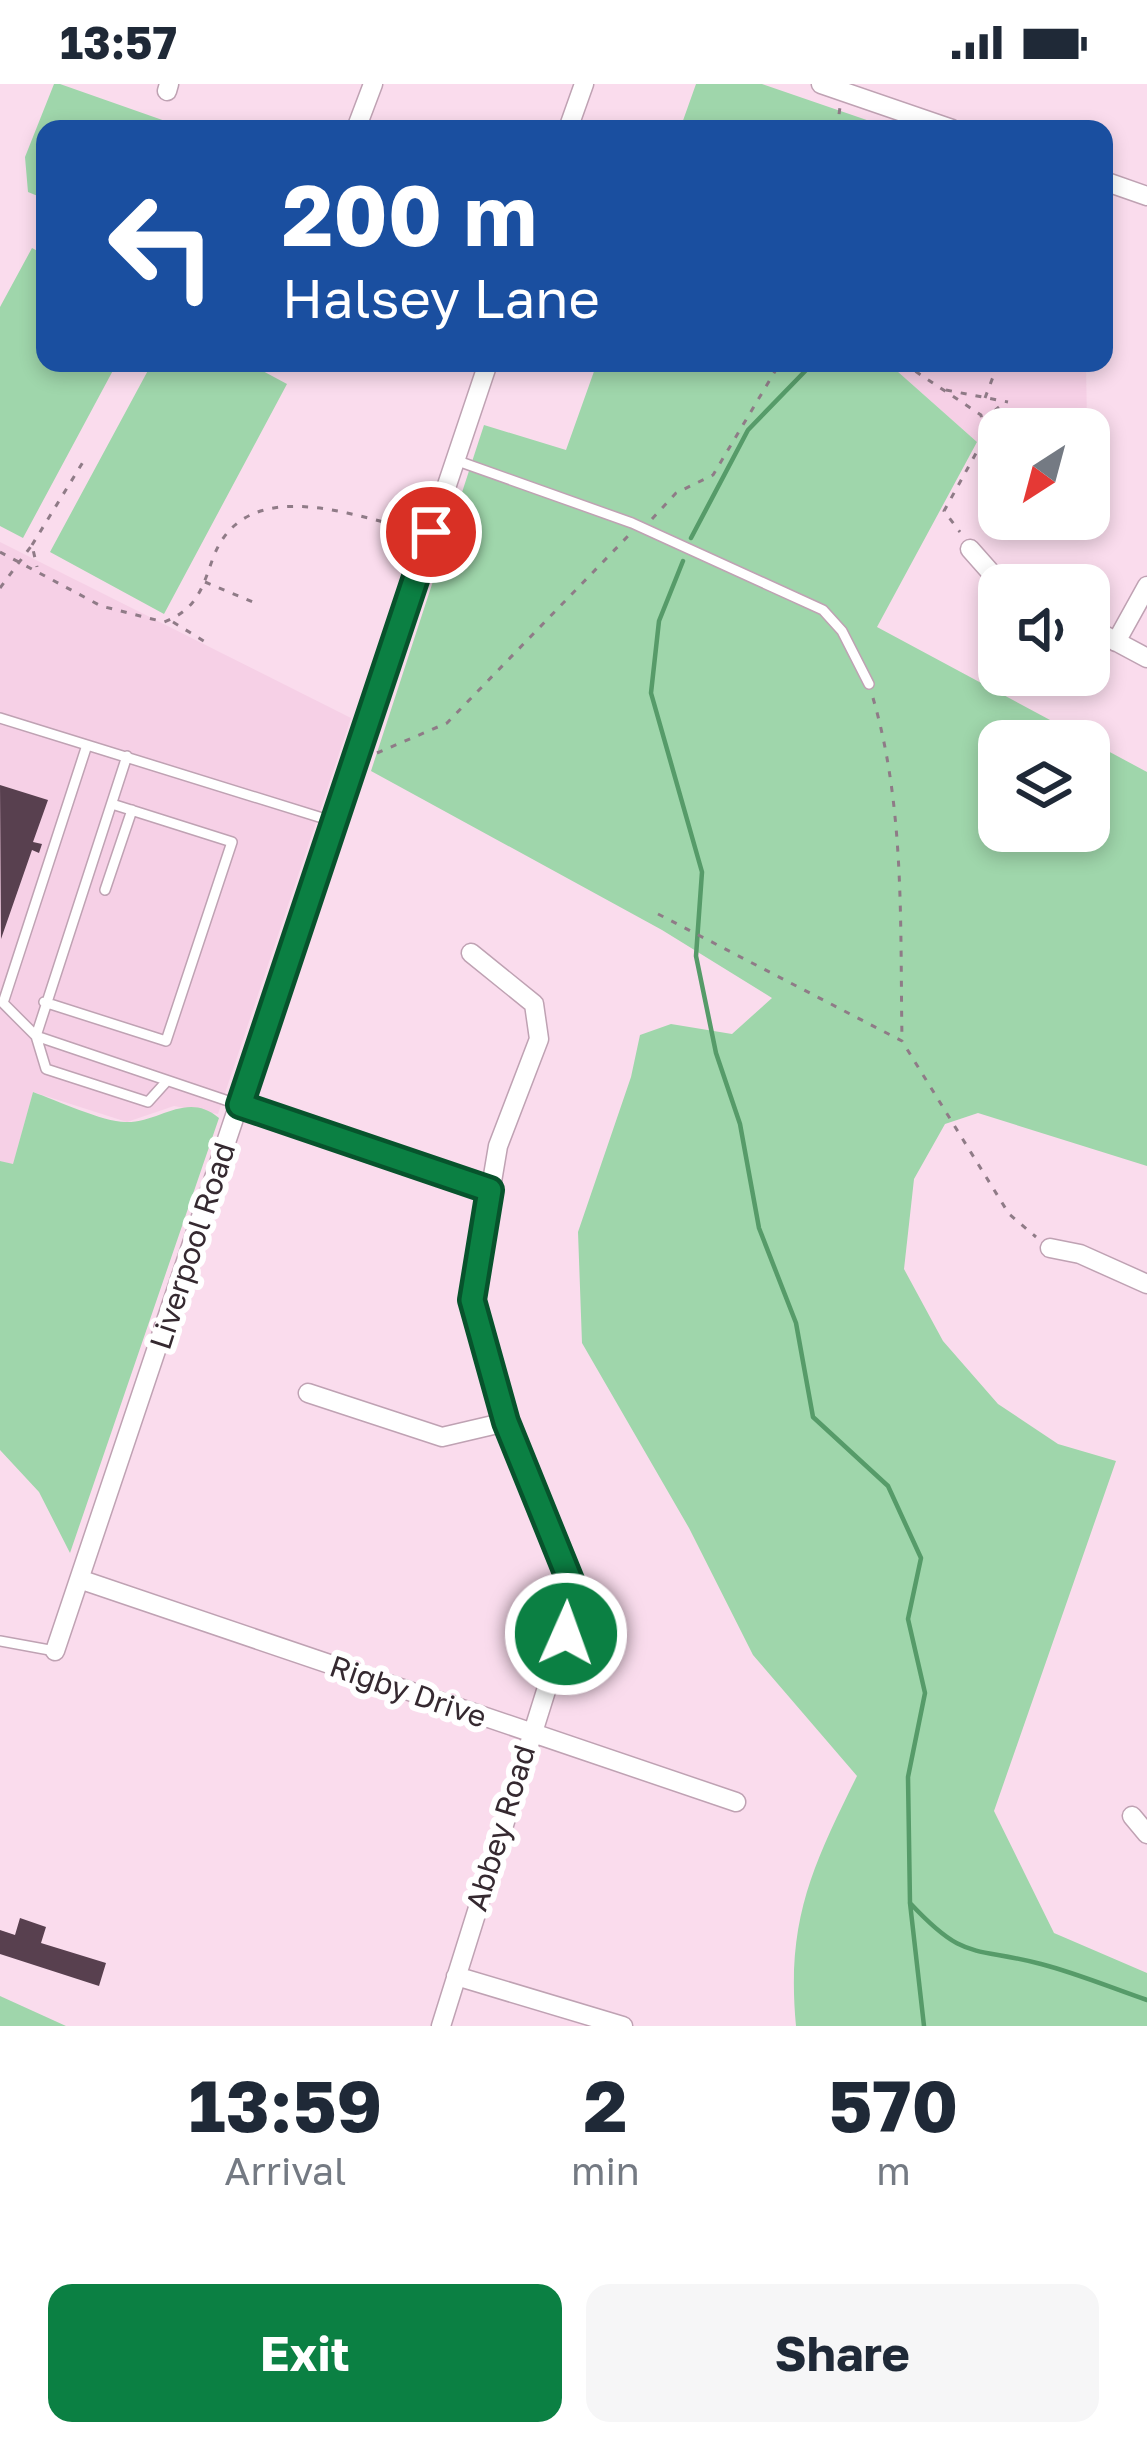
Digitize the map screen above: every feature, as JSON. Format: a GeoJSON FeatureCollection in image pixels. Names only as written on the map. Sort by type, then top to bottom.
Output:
{"type":"FeatureCollection","features":[{"type":"Feature","properties":{"kind":"street"},"geometry":{"type":"LineString","coordinates":[[359,120],[373,84]]}},
{"type":"Feature","properties":{"kind":"street"},"geometry":{"type":"LineString","coordinates":[[571,120],[584,84]]}},
{"type":"Feature","properties":{"kind":"street"},"geometry":{"type":"LineString","coordinates":[[821,84],[859,90],[931,120]]}},
{"type":"Feature","properties":{"kind":"street"},"geometry":{"type":"LineString","coordinates":[[1113,184],[1147,196]]}},
{"type":"Feature","properties":{"kind":"street","name":"Liverpool Road"},"geometry":{"type":"LineString","coordinates":[[55,1651],[485,372]]}},
{"type":"Feature","properties":{"kind":"street"},"geometry":{"type":"LineString","coordinates":[[970,549],[983,564]]}},
{"type":"Feature","properties":{"kind":"street"},"geometry":{"type":"LineString","coordinates":[[1116,642],[1147,586]]}},
{"type":"Feature","properties":{"kind":"street"},"geometry":{"type":"LineString","coordinates":[[1110,639],[1147,658]]}},
{"type":"Feature","properties":{"kind":"street","name":"Abbey Road"},"geometry":{"type":"LineString","coordinates":[[441,2026],[576,1595],[506,1422],[472,1300],[498,1145],[539,1039],[534,1004],[471,953]]}},
{"type":"Feature","properties":{"kind":"street"},"geometry":{"type":"LineString","coordinates":[[240,1105],[490,1190]]}},
{"type":"Feature","properties":{"kind":"street"},"geometry":{"type":"LineString","coordinates":[[1050,1248],[1080,1254],[1147,1284]]}},
{"type":"Feature","properties":{"kind":"street"},"geometry":{"type":"LineString","coordinates":[[308,1393],[442,1437],[506,1422]]}},
{"type":"Feature","properties":{"kind":"street","name":"Rigby Drive"},"geometry":{"type":"LineString","coordinates":[[82,1580],[736,1802]]}},
{"type":"Feature","properties":{"kind":"street"},"geometry":{"type":"LineString","coordinates":[[1132,1816],[1147,1834]]}},
{"type":"Feature","properties":{"kind":"street"},"geometry":{"type":"LineString","coordinates":[[456,1976],[623,2026]]}},
{"type":"Feature","properties":{"kind":"lane"},"geometry":{"type":"LineString","coordinates":[[455,460],[639,526],[823,610],[842,631],[868,684]]}},
{"type":"Feature","properties":{"kind":"lane"},"geometry":{"type":"LineString","coordinates":[[0,718],[337,823]]}},
{"type":"Feature","properties":{"kind":"lane"},"geometry":{"type":"LineString","coordinates":[[87,745],[3,1003],[36,1036],[240,1105]]}},
{"type":"Feature","properties":{"kind":"lane"},"geometry":{"type":"LineString","coordinates":[[128,756],[36,1036],[46,1069],[148,1102],[166,1082]]}},
{"type":"Feature","properties":{"kind":"lane"},"geometry":{"type":"LineString","coordinates":[[44,1002],[166,1041],[232,842],[112,804]]}},
{"type":"Feature","properties":{"kind":"lane"},"geometry":{"type":"LineString","coordinates":[[105,890],[132,810]]}},
{"type":"Feature","properties":{"kind":"lane"},"geometry":{"type":"LineString","coordinates":[[0,1641],[55,1651]]}},
{"type":"Feature","properties":{"kind":"path"},"geometry":{"type":"LineString","coordinates":[[376,753],[447,723],[639,526],[659,515],[676,493],[712,476],[775,372]]}},
{"type":"Feature","properties":{"kind":"path"},"geometry":{"type":"LineString","coordinates":[[916,372],[970,405],[978,416]]}},
{"type":"Feature","properties":{"kind":"path"},"geometry":{"type":"LineString","coordinates":[[984,400],[995,372]]}},
{"type":"Feature","properties":{"kind":"path"},"geometry":{"type":"LineString","coordinates":[[939,388],[1005,404],[1000,408]]}},
{"type":"Feature","properties":{"kind":"path"},"geometry":{"type":"LineString","coordinates":[[970,549],[944,512],[978,450]]}},
{"type":"Feature","properties":{"kind":"path"},"geometry":{"type":"LineString","coordinates":[[0,588],[83,462]]}},
{"type":"Feature","properties":{"kind":"path"},"geometry":{"type":"LineString","coordinates":[[171,620],[198,600],[221,538],[254,509],[335,512],[412,530]]}},
{"type":"Feature","properties":{"kind":"path"},"geometry":{"type":"LineString","coordinates":[[32,545],[37,569]]}},
{"type":"Feature","properties":{"kind":"path"},"geometry":{"type":"LineString","coordinates":[[0,552],[101,606],[171,620],[207,643]]}},
{"type":"Feature","properties":{"kind":"path"},"geometry":{"type":"LineString","coordinates":[[205,582],[253,602]]}},
{"type":"Feature","properties":{"kind":"path"},"geometry":{"type":"LineString","coordinates":[[868,684],[886,744],[899,871],[902,1041],[1009,1214],[1050,1248]]}},
{"type":"Feature","properties":{"kind":"path"},"geometry":{"type":"LineString","coordinates":[[658,914],[902,1041]]}},
{"type":"Feature","properties":{"kind":"shaded area"},"geometry":{"type":"Polygon","coordinates":[[[898,372],[1086,372],[1087,408],[978,408],[978,440],[898,372]]]}},
{"type":"Feature","properties":{"kind":"shaded area"},"geometry":{"type":"Polygon","coordinates":[[[0,542],[351,718],[218,1114],[174,1106],[127,1122],[33,1092],[13,1165],[0,1161],[0,542]]]}},
{"type":"Feature","properties":{"kind":"green space"},"geometry":{"type":"Polygon","coordinates":[[[54,84],[60,84],[162,120],[40,120],[54,84]]]}},
{"type":"Feature","properties":{"kind":"green space"},"geometry":{"type":"Polygon","coordinates":[[[696,84],[762,84],[867,120],[683,120],[696,84]]]}},
{"type":"Feature","properties":{"kind":"green space"},"geometry":{"type":"Polygon","coordinates":[[[36,129],[36,195],[28,192],[25,157],[36,129]]]}},
{"type":"Feature","properties":{"kind":"green space"},"geometry":{"type":"Polygon","coordinates":[[[32,248],[36,250],[36,372],[112,372],[23,538],[0,526],[0,307],[32,248]]]}},
{"type":"Feature","properties":{"kind":"green space"},"geometry":{"type":"Polygon","coordinates":[[[147,372],[265,372],[287,384],[164,614],[50,552],[147,372]]]}},
{"type":"Feature","properties":{"kind":"green space"},"geometry":{"type":"Polygon","coordinates":[[[594,372],[898,372],[977,442],[877,627],[978,681],[978,696],[1005,696],[1050,720],[978,720],[978,852],[1110,852],[1110,752],[1147,772],[1147,1166],[978,1113],[945,1124],[914,1179],[904,1269],[943,1341],[998,1404],[1058,1444],[1116,1461],[994,1811],[1054,1933],[1147,1973],[1147,2026],[796,2026],[795,1955],[806,1896],[857,1776],[753,1655],[689,1528],[582,1343],[578,1232],[631,1077],[640,1035],[671,1024],[732,1034],[772,998],[662,930],[371,771],[484,425],[566,450],[594,372]]]}},
{"type":"Feature","properties":{"kind":"green space"},"geometry":{"type":"Polygon","coordinates":[[[33,1092],[118,1121],[139,1121],[185,1107],[207,1110],[219,1118],[70,1553],[39,1492],[0,1450],[0,1161],[13,1164],[33,1092]]]}},
{"type":"Feature","properties":{"kind":"green space"},"geometry":{"type":"Polygon","coordinates":[[[0,1996],[66,2026],[0,2026],[0,1996]]]}},
{"type":"Feature","properties":{"kind":"building"},"geometry":{"type":"Polygon","coordinates":[[[0,785],[48,800],[33,842],[42,844],[39,853],[32,850],[1,939],[0,785]]]}},
{"type":"Feature","properties":{"kind":"building"},"geometry":{"type":"Polygon","coordinates":[[[20,1918],[46,1927],[41,1943],[106,1963],[99,1986],[0,1954],[0,1930],[15,1935],[20,1918]]]}},
{"type":"Feature","properties":{"kind":"waterway"},"geometry":{"type":"LineString","coordinates":[[691,538],[748,430],[804,372]]}},
{"type":"Feature","properties":{"kind":"waterway"},"geometry":{"type":"LineString","coordinates":[[683,561],[659,621],[651,693],[702,872],[696,956],[716,1053],[740,1124],[759,1228],[796,1323],[813,1417],[888,1486],[921,1558],[908,1619],[925,1693],[908,1777],[910,1903],[924,2026]]}},
{"type":"Feature","properties":{"kind":"waterway"},"geometry":{"type":"LineString","coordinates":[[910,1903],[944,1935],[970,1949],[1054,1968],[1147,2000]]}},
{"type":"Feature","properties":{"kind":"route"},"geometry":{"type":"LineString","coordinates":[[431,532],[240,1105],[490,1190],[472,1300],[506,1422],[576,1595],[566,1634]]}}]}
